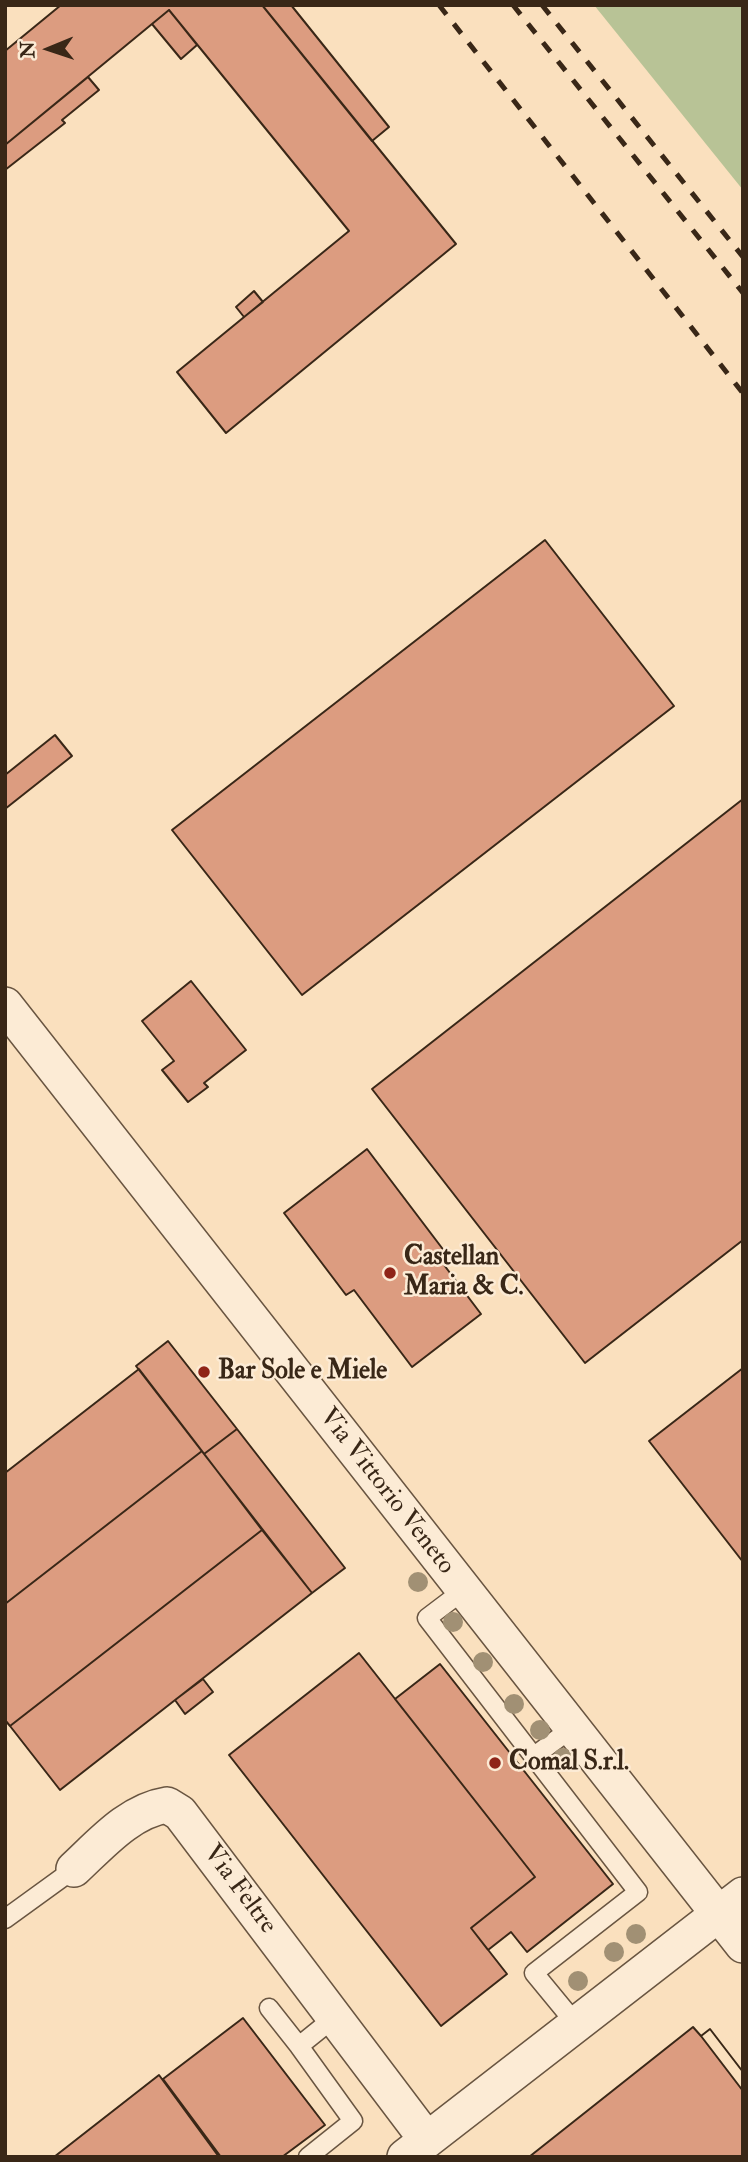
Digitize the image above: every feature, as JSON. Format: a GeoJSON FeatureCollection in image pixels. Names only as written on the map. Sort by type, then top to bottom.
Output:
{"type":"FeatureCollection","features":[{"type":"Feature","properties":{"kind":"street","name":"Via Vittorio Veneto"},"geometry":{"type":"LineString","coordinates":[[5,1005],[572,1728],[731,1904],[743,1945]]}},
{"type":"Feature","properties":{"kind":"street","name":"Via Feltre"},"geometry":{"type":"LineString","coordinates":[[74,1869],[125,1822],[167,1805],[180,1813],[335,2017],[416,2148],[731,1904]]}},
{"type":"Feature","properties":{"kind":"lane"},"geometry":{"type":"LineString","coordinates":[[464,1590],[427,1618],[638,1892],[534,1973],[576,2024]]}},
{"type":"Feature","properties":{"kind":"lane"},"geometry":{"type":"LineString","coordinates":[[533,1756],[572,1728]]}},
{"type":"Feature","properties":{"kind":"lane","name":"Via Feltre"},"geometry":{"type":"LineString","coordinates":[[5,1919],[74,1869]]}},
{"type":"Feature","properties":{"kind":"lane"},"geometry":{"type":"LineString","coordinates":[[269,2008],[353,2121],[308,2157]]}},
{"type":"Feature","properties":{"kind":"lane"},"geometry":{"type":"LineString","coordinates":[[299,2046],[335,2017]]}},
{"type":"Feature","properties":{"kind":"green space"},"geometry":{"type":"Polygon","coordinates":[[[594,5],[743,5],[743,190],[594,5]]]}},
{"type":"Feature","properties":{"kind":"building"},"geometry":{"type":"Polygon","coordinates":[[[61,5],[262,5],[456,244],[226,433],[177,372],[349,231],[169,10],[5,145],[5,51],[61,5]]]}},
{"type":"Feature","properties":{"kind":"building"},"geometry":{"type":"Polygon","coordinates":[[[262,5],[291,5],[389,127],[372,141],[262,5]]]}},
{"type":"Feature","properties":{"kind":"building"},"geometry":{"type":"Polygon","coordinates":[[[169,10],[197,45],[181,59],[152,24],[169,10]]]}},
{"type":"Feature","properties":{"kind":"building"},"geometry":{"type":"Polygon","coordinates":[[[88,77],[99,90],[62,120],[65,123],[5,170],[5,145],[88,77]]]}},
{"type":"Feature","properties":{"kind":"building"},"geometry":{"type":"Polygon","coordinates":[[[254,291],[263,302],[244,317],[236,307],[254,291]]]}},
{"type":"Feature","properties":{"kind":"building"},"geometry":{"type":"Polygon","coordinates":[[[545,540],[674,706],[302,995],[172,830],[545,540]]]}},
{"type":"Feature","properties":{"kind":"building"},"geometry":{"type":"Polygon","coordinates":[[[55,735],[72,756],[5,809],[5,775],[55,735]]]}},
{"type":"Feature","properties":{"kind":"building"},"geometry":{"type":"Polygon","coordinates":[[[743,799],[743,1240],[585,1363],[372,1089],[743,799]]]}},
{"type":"Feature","properties":{"kind":"building"},"geometry":{"type":"Polygon","coordinates":[[[191,981],[246,1050],[204,1083],[208,1087],[188,1102],[162,1070],[174,1061],[142,1021],[191,981]]]}},
{"type":"Feature","properties":{"kind":"building","name":"Castellan Maria & C."},"geometry":{"type":"Polygon","coordinates":[[[367,1149],[445,1252],[438,1257],[481,1314],[412,1367],[354,1290],[346,1295],[284,1213],[367,1149]]]}},
{"type":"Feature","properties":{"kind":"building"},"geometry":{"type":"Polygon","coordinates":[[[168,1341],[237,1429],[204,1454],[136,1366],[168,1341]]]}},
{"type":"Feature","properties":{"kind":"building"},"geometry":{"type":"Polygon","coordinates":[[[743,1368],[743,1562],[649,1441],[743,1368]]]}},
{"type":"Feature","properties":{"kind":"building"},"geometry":{"type":"Polygon","coordinates":[[[139,1369],[202,1451],[5,1604],[5,1473],[139,1369]]]}},
{"type":"Feature","properties":{"kind":"building"},"geometry":{"type":"Polygon","coordinates":[[[237,1429],[345,1568],[312,1593],[204,1454],[237,1429]]]}},
{"type":"Feature","properties":{"kind":"building"},"geometry":{"type":"Polygon","coordinates":[[[202,1451],[262,1530],[10,1726],[5,1720],[5,1604],[202,1451]]]}},
{"type":"Feature","properties":{"kind":"building"},"geometry":{"type":"Polygon","coordinates":[[[262,1530],[312,1593],[60,1790],[10,1726],[262,1530]]]}},
{"type":"Feature","properties":{"kind":"building"},"geometry":{"type":"Polygon","coordinates":[[[359,1653],[535,1877],[471,1928],[507,1974],[441,2026],[229,1755],[359,1653]]]}},
{"type":"Feature","properties":{"kind":"building"},"geometry":{"type":"Polygon","coordinates":[[[440,1664],[613,1884],[527,1952],[511,1932],[488,1950],[471,1928],[535,1877],[395,1699],[440,1664]]]}},
{"type":"Feature","properties":{"kind":"building"},"geometry":{"type":"Polygon","coordinates":[[[203,1679],[213,1692],[185,1714],[175,1700],[203,1679]]]}},
{"type":"Feature","properties":{"kind":"building"},"geometry":{"type":"Polygon","coordinates":[[[243,2018],[325,2125],[282,2157],[221,2157],[163,2079],[243,2018]]]}},
{"type":"Feature","properties":{"kind":"building"},"geometry":{"type":"Polygon","coordinates":[[[693,2027],[701,2036],[710,2029],[743,2072],[743,2157],[529,2157],[693,2027]]]}},
{"type":"Feature","properties":{"kind":"building"},"geometry":{"type":"Polygon","coordinates":[[[710,2029],[743,2072],[743,2091],[701,2036],[710,2029]]]}},
{"type":"Feature","properties":{"kind":"building"},"geometry":{"type":"Polygon","coordinates":[[[159,2075],[219,2157],[54,2157],[159,2075]]]}},
{"type":"Feature","properties":{"kind":"railway"},"geometry":{"type":"LineString","coordinates":[[439,5],[742,392]]}},
{"type":"Feature","properties":{"kind":"railway"},"geometry":{"type":"LineString","coordinates":[[513,5],[743,293]]}},
{"type":"Feature","properties":{"kind":"railway"},"geometry":{"type":"LineString","coordinates":[[542,5],[743,257]]}},
{"type":"Feature","properties":{"kind":"place","name":"Castellan Maria & C."},"geometry":{"type":"Point","coordinates":[390,1273]}},
{"type":"Feature","properties":{"kind":"place","name":"Bar Sole e Miele"},"geometry":{"type":"Point","coordinates":[204,1372]}},
{"type":"Feature","properties":{"kind":"place","name":"Comal S.r.l."},"geometry":{"type":"Point","coordinates":[495,1763]}}]}
